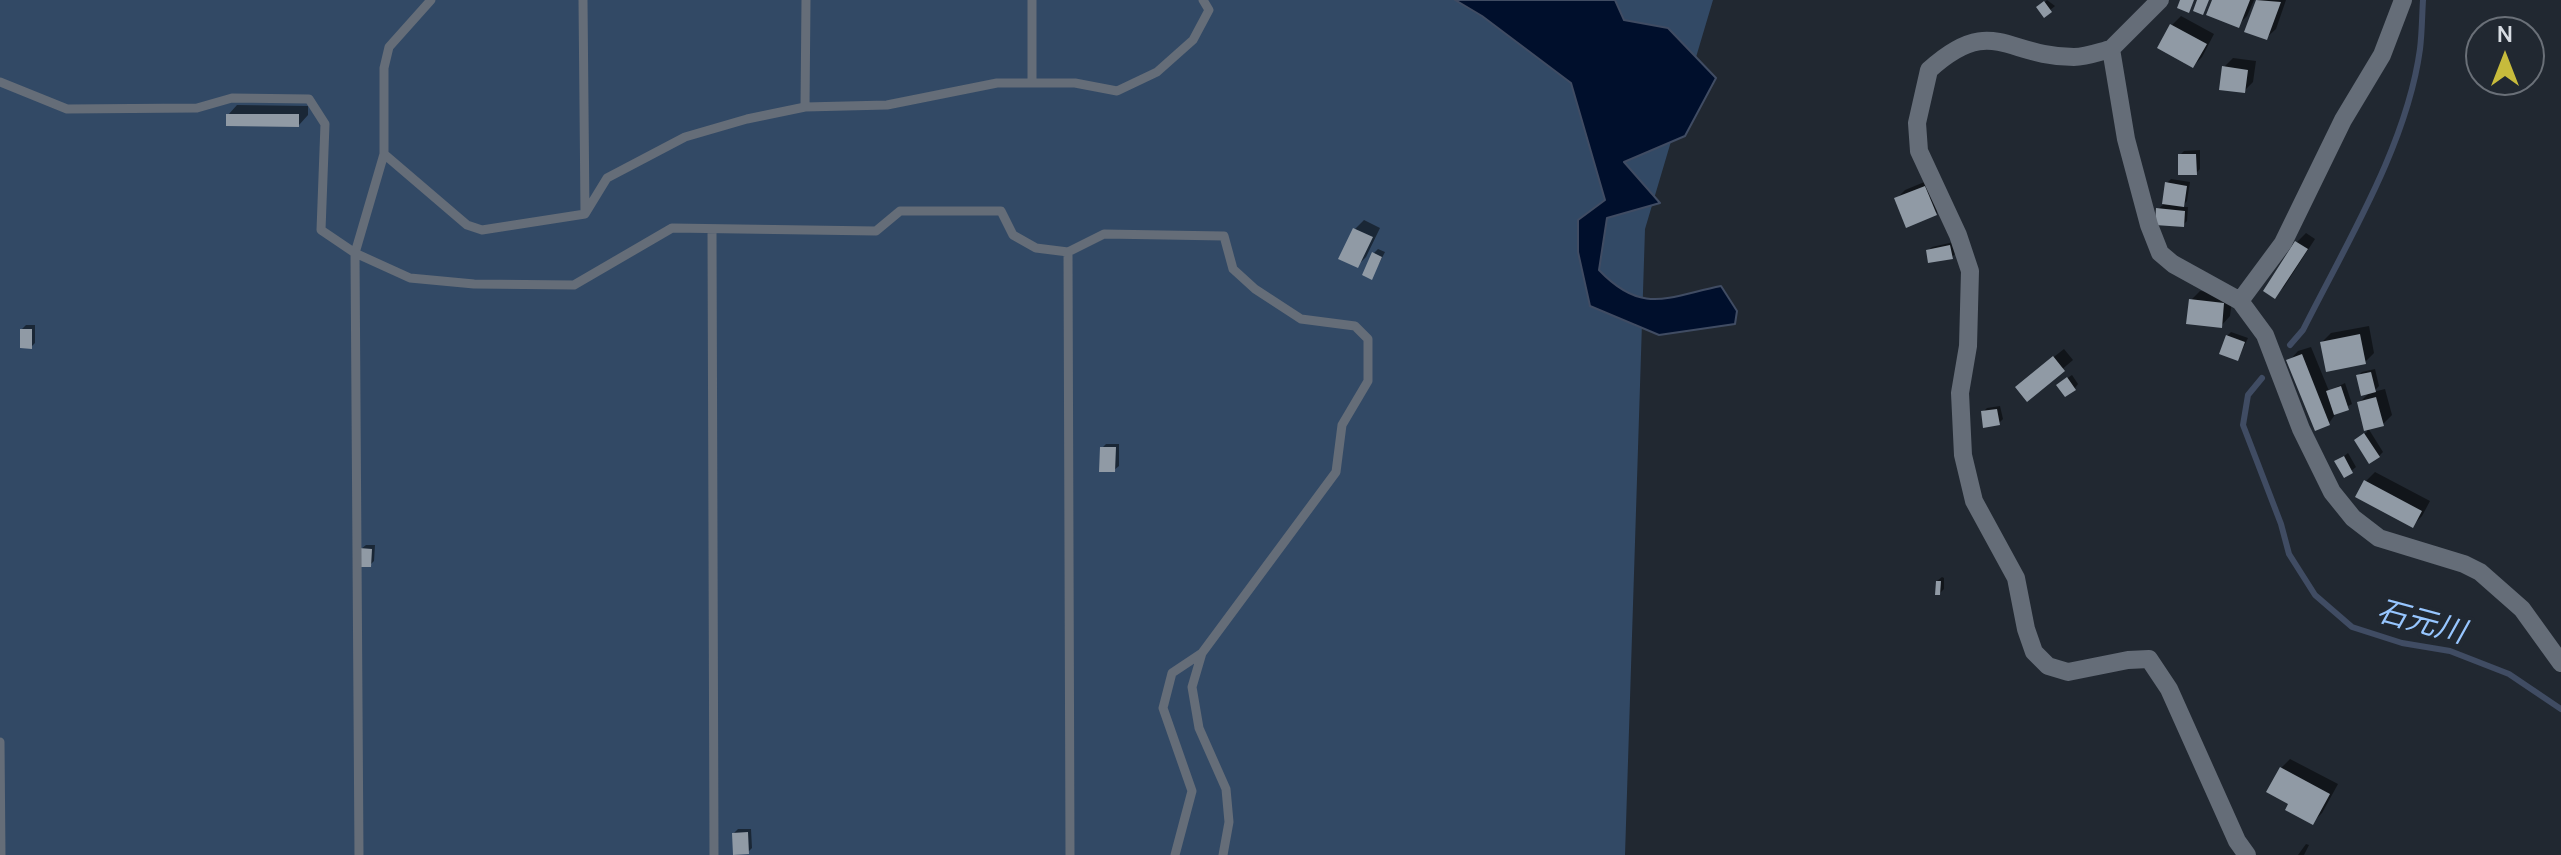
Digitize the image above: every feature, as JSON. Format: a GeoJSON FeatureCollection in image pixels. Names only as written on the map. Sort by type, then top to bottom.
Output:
{"type":"FeatureCollection","features":[{"type":"Feature","properties":{"kind":"street"},"geometry":{"type":"LineString","coordinates":[[2160,0],[2111,49],[2076,57],[2030,50],[1986,38],[1962,45],[1929,70],[1917,123],[1919,151],[1958,235],[1970,271],[1968,346],[1960,393],[1963,455],[1974,501],[2016,578],[2034,652],[2048,666],[2068,672],[2149,659],[2169,689],[2237,841],[2247,855]]}},
{"type":"Feature","properties":{"kind":"street"},"geometry":{"type":"LineString","coordinates":[[2240,301],[2283,243],[2343,120],[2382,55],[2403,0]]}},
{"type":"Feature","properties":{"kind":"street"},"geometry":{"type":"LineString","coordinates":[[2111,49],[2126,139],[2149,225],[2160,253],[2173,264],[2240,301],[2265,335],[2301,429],[2342,506],[2379,538],[2464,564],[2480,572],[2522,609],[2561,663]]}},
{"type":"Feature","properties":{"kind":"lane"},"geometry":{"type":"LineString","coordinates":[[359,855],[355,253],[384,154],[384,68],[389,47],[431,0]]}},
{"type":"Feature","properties":{"kind":"lane"},"geometry":{"type":"LineString","coordinates":[[583,0],[585,214]]}},
{"type":"Feature","properties":{"kind":"lane"},"geometry":{"type":"LineString","coordinates":[[805,107],[806,0]]}},
{"type":"Feature","properties":{"kind":"lane"},"geometry":{"type":"LineString","coordinates":[[1032,0],[1032,82]]}},
{"type":"Feature","properties":{"kind":"lane"},"geometry":{"type":"LineString","coordinates":[[384,154],[467,225],[482,230],[585,214],[607,178],[685,137],[747,119],[805,107],[887,105],[997,83],[1075,83],[1117,91],[1157,72],[1193,40],[1209,10],[1203,0]]}},
{"type":"Feature","properties":{"kind":"lane"},"geometry":{"type":"LineString","coordinates":[[0,82],[67,109],[197,108],[232,98],[309,99],[325,124],[321,230],[355,253],[410,278],[474,284],[574,285],[672,228],[876,231],[900,211],[1001,211],[1013,235],[1036,248],[1068,252],[1104,234],[1224,236],[1233,269],[1255,289],[1301,319],[1355,326],[1368,339],[1368,381],[1342,425],[1336,472],[1202,653],[1172,673],[1163,708],[1192,791],[1175,855]]}},
{"type":"Feature","properties":{"kind":"lane"},"geometry":{"type":"LineString","coordinates":[[712,230],[714,855]]}},
{"type":"Feature","properties":{"kind":"lane"},"geometry":{"type":"LineString","coordinates":[[1068,252],[1070,855]]}},
{"type":"Feature","properties":{"kind":"lane"},"geometry":{"type":"LineString","coordinates":[[1202,653],[1192,687],[1199,728],[1226,789],[1229,822],[1223,855]]}},
{"type":"Feature","properties":{"kind":"lane"},"geometry":{"type":"LineString","coordinates":[[0,742],[1,855]]}},
{"type":"Feature","properties":{"kind":"shaded area"},"geometry":{"type":"Polygon","coordinates":[[[0,0],[1713,0],[1645,229],[1625,855],[0,855],[0,0]]]}},
{"type":"Feature","properties":{"kind":"shaded area"},"geometry":{"type":"Polygon","coordinates":[[[1455,0],[1615,0],[1624,20],[1668,28],[1716,78],[1685,136],[1624,162],[1660,203],[1607,218],[1599,270],[1614,284],[1642,298],[1670,298],[1721,286],[1737,311],[1735,324],[1659,335],[1590,306],[1578,252],[1578,220],[1605,200],[1571,83],[1482,16],[1455,0]]]}},
{"type":"Feature","properties":{"kind":"building"},"geometry":{"type":"Polygon","coordinates":[[[2180,0],[2194,0],[2189,13],[2177,8],[2180,0]]]}},
{"type":"Feature","properties":{"kind":"building"},"geometry":{"type":"Polygon","coordinates":[[[2197,0],[2209,0],[2203,15],[2193,11],[2197,0]]]}},
{"type":"Feature","properties":{"kind":"building"},"geometry":{"type":"Polygon","coordinates":[[[2212,0],[2250,0],[2239,28],[2206,15],[2212,0]]]}},
{"type":"Feature","properties":{"kind":"building"},"geometry":{"type":"Polygon","coordinates":[[[2256,0],[2281,2],[2267,40],[2244,32],[2256,0]]]}},
{"type":"Feature","properties":{"kind":"building"},"geometry":{"type":"Polygon","coordinates":[[[2044,1],[2052,12],[2044,18],[2036,7],[2044,1]]]}},
{"type":"Feature","properties":{"kind":"building"},"geometry":{"type":"Polygon","coordinates":[[[2170,24],[2207,44],[2193,68],[2157,48],[2170,24]]]}},
{"type":"Feature","properties":{"kind":"building"},"geometry":{"type":"Polygon","coordinates":[[[2222,66],[2248,70],[2245,93],[2219,90],[2222,66]]]}},
{"type":"Feature","properties":{"kind":"building"},"geometry":{"type":"Polygon","coordinates":[[[226,114],[299,114],[299,127],[226,126],[226,114]]]}},
{"type":"Feature","properties":{"kind":"building"},"geometry":{"type":"Polygon","coordinates":[[[2178,154],[2196,154],[2197,175],[2178,175],[2178,154]]]}},
{"type":"Feature","properties":{"kind":"building"},"geometry":{"type":"Polygon","coordinates":[[[2165,182],[2187,186],[2184,207],[2162,204],[2165,182]]]}},
{"type":"Feature","properties":{"kind":"building"},"geometry":{"type":"Polygon","coordinates":[[[1925,186],[1937,215],[1906,228],[1894,198],[1925,186]]]}},
{"type":"Feature","properties":{"kind":"building"},"geometry":{"type":"Polygon","coordinates":[[[2156,208],[2185,211],[2184,227],[2155,225],[2156,208]]]}},
{"type":"Feature","properties":{"kind":"building"},"geometry":{"type":"Polygon","coordinates":[[[1353,228],[1373,237],[1358,268],[1338,259],[1353,228]]]}},
{"type":"Feature","properties":{"kind":"building"},"geometry":{"type":"Polygon","coordinates":[[[2295,241],[2308,249],[2275,299],[2263,291],[2295,241]]]}},
{"type":"Feature","properties":{"kind":"building"},"geometry":{"type":"Polygon","coordinates":[[[1950,245],[1953,259],[1928,263],[1926,250],[1950,245]]]}},
{"type":"Feature","properties":{"kind":"building"},"geometry":{"type":"Polygon","coordinates":[[[1372,252],[1382,257],[1372,280],[1362,275],[1372,252]]]}},
{"type":"Feature","properties":{"kind":"building"},"geometry":{"type":"Polygon","coordinates":[[[2189,299],[2224,303],[2222,328],[2186,324],[2189,299]]]}},
{"type":"Feature","properties":{"kind":"building"},"geometry":{"type":"Polygon","coordinates":[[[20,329],[32,329],[32,349],[20,348],[20,329]]]}},
{"type":"Feature","properties":{"kind":"building"},"geometry":{"type":"Polygon","coordinates":[[[2360,334],[2366,364],[2326,372],[2320,342],[2360,334]]]}},
{"type":"Feature","properties":{"kind":"building"},"geometry":{"type":"Polygon","coordinates":[[[2226,335],[2245,342],[2238,361],[2219,354],[2226,335]]]}},
{"type":"Feature","properties":{"kind":"building"},"geometry":{"type":"Polygon","coordinates":[[[2302,354],[2330,425],[2315,431],[2286,360],[2302,354]]]}},
{"type":"Feature","properties":{"kind":"building"},"geometry":{"type":"Polygon","coordinates":[[[2053,356],[2065,371],[2027,402],[2015,387],[2053,356]]]}},
{"type":"Feature","properties":{"kind":"building"},"geometry":{"type":"Polygon","coordinates":[[[2371,372],[2376,392],[2361,396],[2356,375],[2371,372]]]}},
{"type":"Feature","properties":{"kind":"building"},"geometry":{"type":"Polygon","coordinates":[[[2067,377],[2076,390],[2065,397],[2056,385],[2067,377]]]}},
{"type":"Feature","properties":{"kind":"building"},"geometry":{"type":"Polygon","coordinates":[[[2341,386],[2349,410],[2334,415],[2326,391],[2341,386]]]}},
{"type":"Feature","properties":{"kind":"building"},"geometry":{"type":"Polygon","coordinates":[[[2376,397],[2384,426],[2364,431],[2357,402],[2376,397]]]}},
{"type":"Feature","properties":{"kind":"building"},"geometry":{"type":"Polygon","coordinates":[[[1997,409],[2000,425],[1983,428],[1981,411],[1997,409]]]}},
{"type":"Feature","properties":{"kind":"building"},"geometry":{"type":"Polygon","coordinates":[[[2364,433],[2380,457],[2369,464],[2354,440],[2364,433]]]}},
{"type":"Feature","properties":{"kind":"building"},"geometry":{"type":"Polygon","coordinates":[[[1100,447],[1116,447],[1115,472],[1099,472],[1100,447]]]}},
{"type":"Feature","properties":{"kind":"building"},"geometry":{"type":"Polygon","coordinates":[[[2344,456],[2353,473],[2344,478],[2334,461],[2344,456]]]}},
{"type":"Feature","properties":{"kind":"building"},"geometry":{"type":"Polygon","coordinates":[[[2364,480],[2422,511],[2413,528],[2355,497],[2364,480]]]}},
{"type":"Feature","properties":{"kind":"building"},"geometry":{"type":"Polygon","coordinates":[[[359,548],[372,549],[371,567],[358,567],[359,548]]]}},
{"type":"Feature","properties":{"kind":"building"},"geometry":{"type":"Polygon","coordinates":[[[1936,581],[1941,581],[1940,595],[1935,595],[1936,581]]]}},
{"type":"Feature","properties":{"kind":"building"},"geometry":{"type":"Polygon","coordinates":[[[2280,767],[2330,794],[2313,825],[2285,810],[2288,804],[2266,792],[2280,767]]]}},
{"type":"Feature","properties":{"kind":"building"},"geometry":{"type":"Polygon","coordinates":[[[748,832],[749,854],[733,855],[732,833],[748,832]]]}},
{"type":"Feature","properties":{"kind":"waterway","name":"石元川"},"geometry":{"type":"LineString","coordinates":[[2290,345],[2303,330],[2389,157],[2413,85],[2420,49],[2423,0]]}},
{"type":"Feature","properties":{"kind":"waterway","name":"石元川"},"geometry":{"type":"LineString","coordinates":[[2262,378],[2248,395],[2243,425],[2281,524],[2289,554],[2315,595],[2352,627],[2402,643],[2450,651],[2509,674],[2561,709]]}}]}
